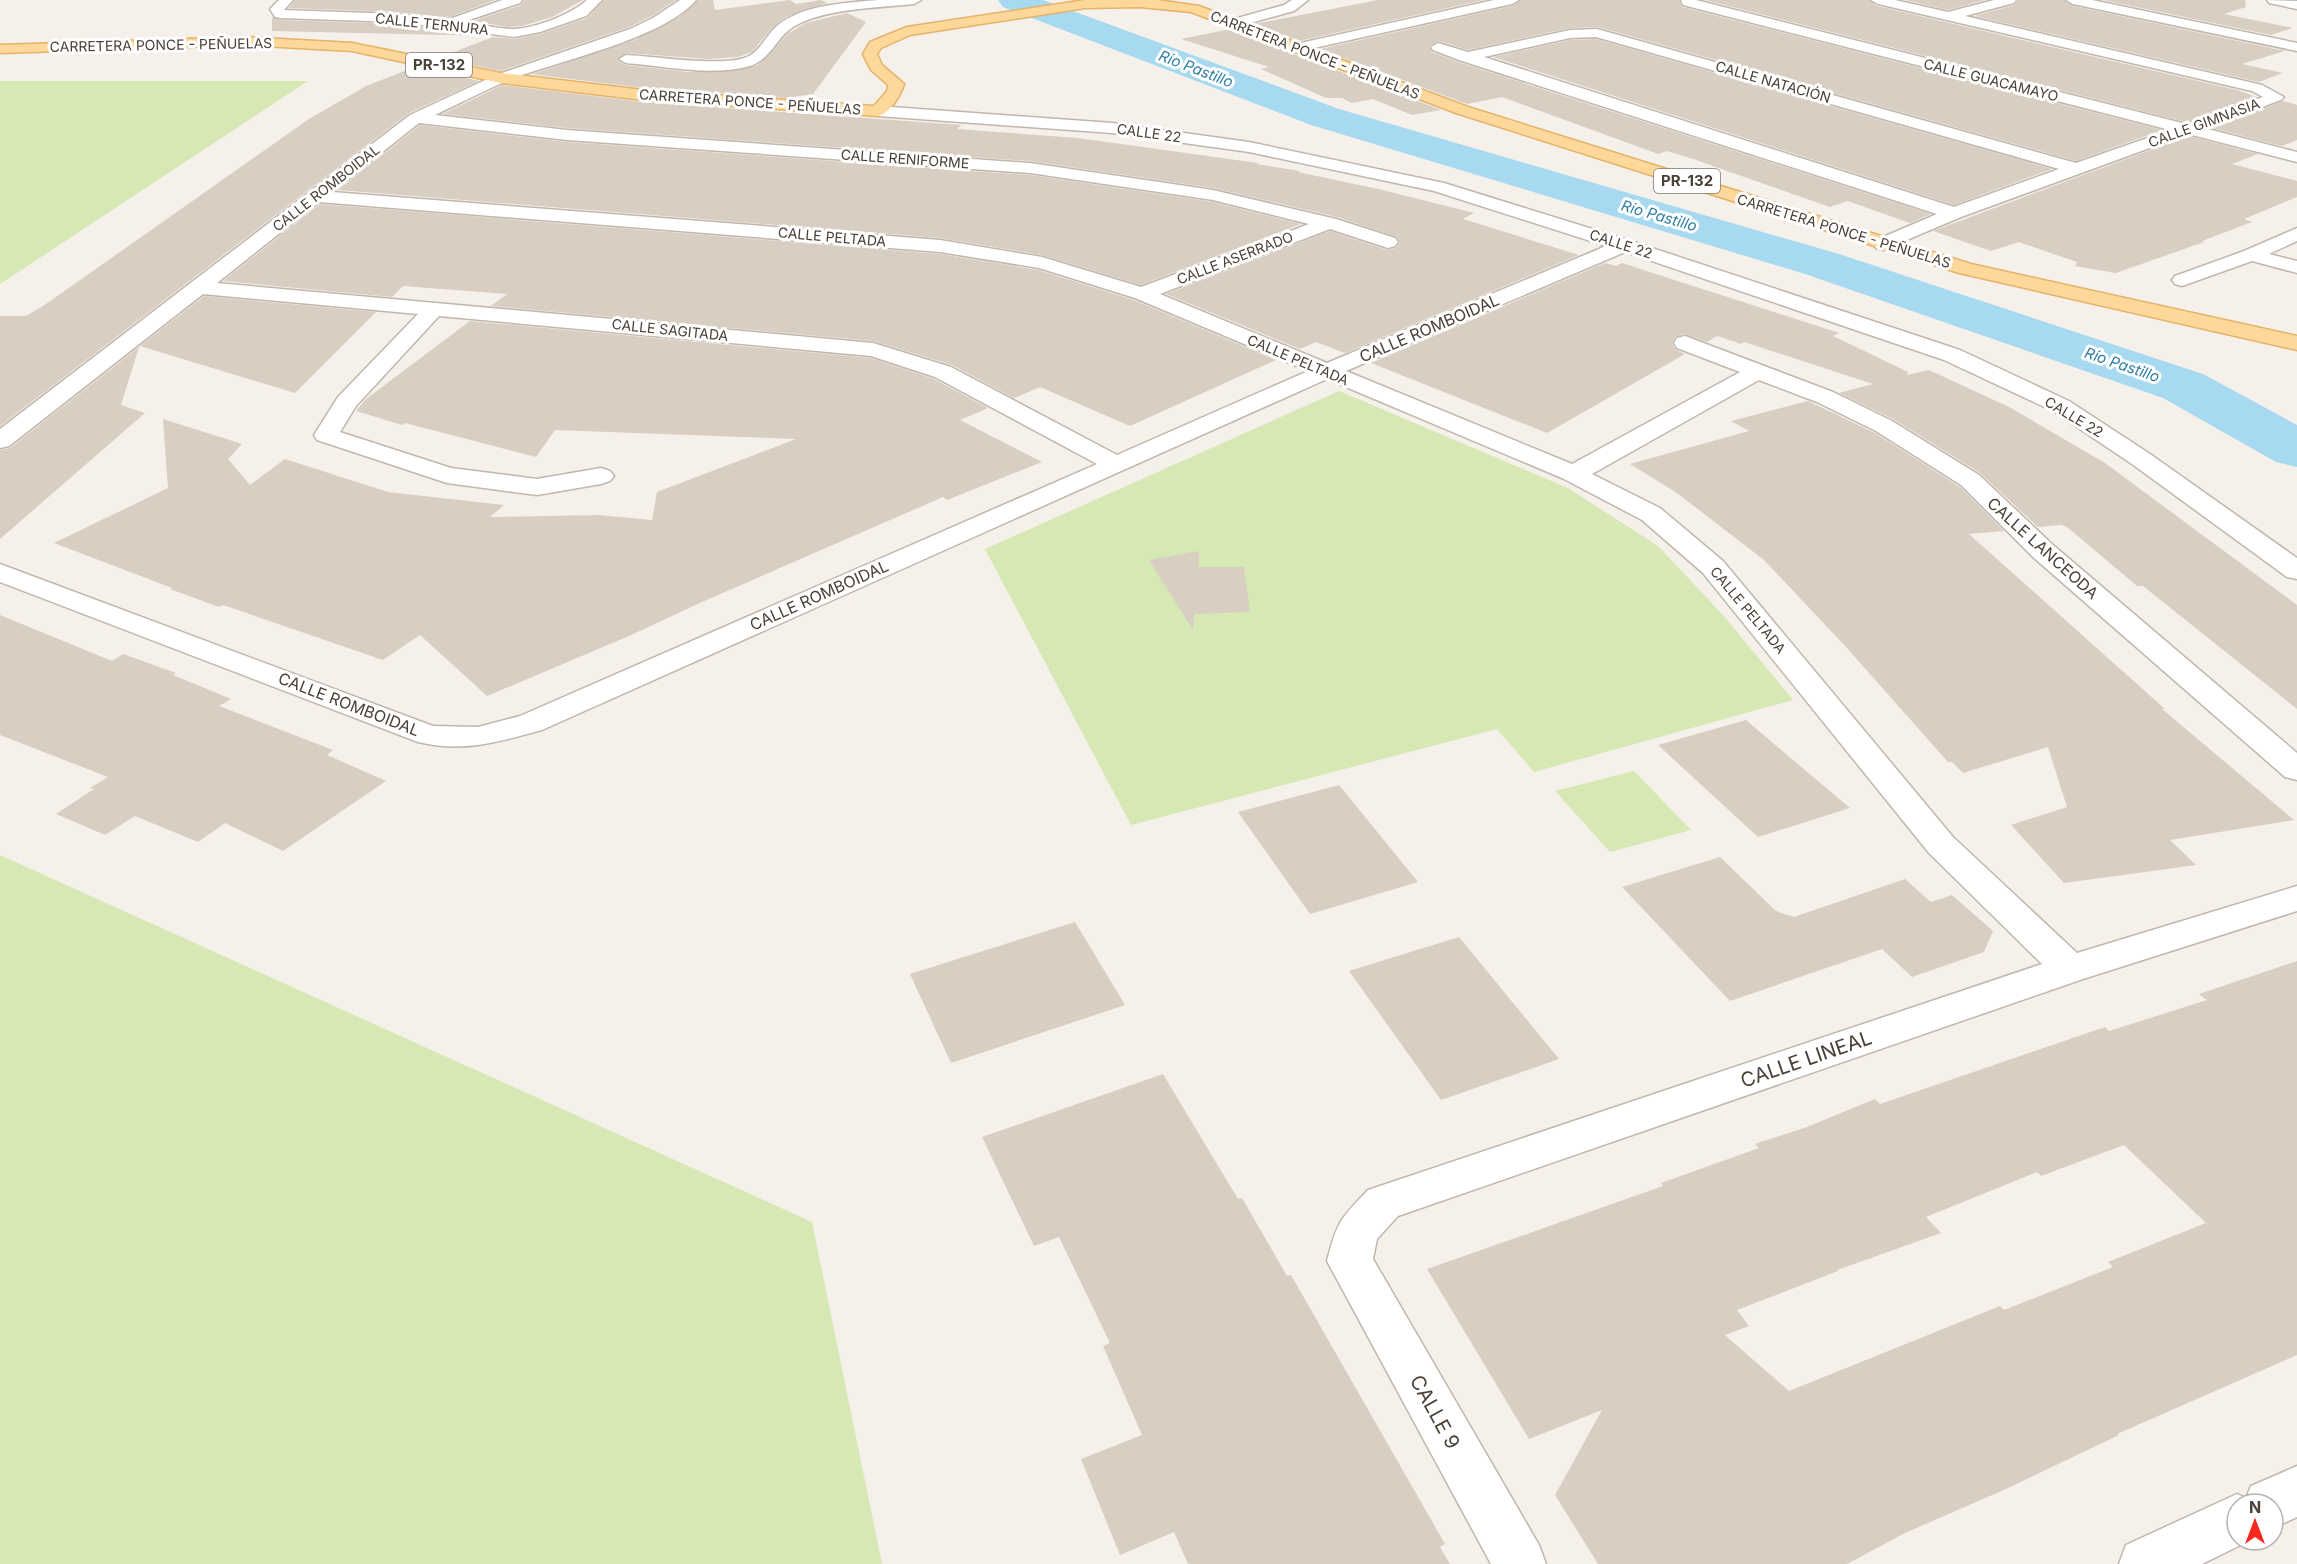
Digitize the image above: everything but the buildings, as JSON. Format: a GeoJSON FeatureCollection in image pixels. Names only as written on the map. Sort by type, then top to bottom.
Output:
{"type":"FeatureCollection","features":[{"type":"Feature","properties":{"kind":"main road","name":"CARRETERA PONCE - PEÑUELAS"},"geometry":{"type":"LineString","coordinates":[[0,49],[246,40],[352,47],[501,78],[643,95],[878,111],[894,92],[896,84],[876,67],[870,54],[875,45],[907,31],[1084,4],[1166,2],[1194,9],[1462,110],[1882,244],[1966,269],[2297,343]]}},
{"type":"Feature","properties":{"kind":"street","name":"CALLE TERNURA"},"geometry":{"type":"LineString","coordinates":[[286,0],[277,9],[280,14],[398,18],[514,33],[535,29],[581,13],[595,0]]}},
{"type":"Feature","properties":{"kind":"street"},"geometry":{"type":"LineString","coordinates":[[442,24],[515,0]]}},
{"type":"Feature","properties":{"kind":"street","name":"CALLE ROMBOIDAL"},"geometry":{"type":"LineString","coordinates":[[0,441],[416,118],[501,78],[635,32],[658,21],[689,0]]}},
{"type":"Feature","properties":{"kind":"street"},"geometry":{"type":"LineString","coordinates":[[626,58],[726,65],[749,63],[756,59],[787,24],[862,3],[914,0]]}},
{"type":"Feature","properties":{"kind":"street"},"geometry":{"type":"LineString","coordinates":[[1232,24],[1288,8],[1301,0]]}},
{"type":"Feature","properties":{"kind":"street"},"geometry":{"type":"LineString","coordinates":[[1296,48],[1512,0]]}},
{"type":"Feature","properties":{"kind":"street","name":"CALLE GUACAMAYO"},"geometry":{"type":"LineString","coordinates":[[1688,0],[1688,2],[2297,157]]}},
{"type":"Feature","properties":{"kind":"street","name":"CALLE GIMNASIA"},"geometry":{"type":"LineString","coordinates":[[1878,0],[2256,88],[2276,97],[1954,213],[1882,244]]}},
{"type":"Feature","properties":{"kind":"street"},"geometry":{"type":"LineString","coordinates":[[1947,16],[2009,0]]}},
{"type":"Feature","properties":{"kind":"street"},"geometry":{"type":"LineString","coordinates":[[2073,0],[2297,47]]}},
{"type":"Feature","properties":{"kind":"street"},"geometry":{"type":"LineString","coordinates":[[2274,0],[2297,5]]}},
{"type":"Feature","properties":{"kind":"street","name":"CALLE NATACIÓN"},"geometry":{"type":"LineString","coordinates":[[1464,57],[1570,34],[1597,33],[2078,169]]}},
{"type":"Feature","properties":{"kind":"street"},"geometry":{"type":"LineString","coordinates":[[1438,48],[1954,213]]}},
{"type":"Feature","properties":{"kind":"street","name":"CALLE 22"},"geometry":{"type":"LineString","coordinates":[[878,111],[1112,128],[1250,147],[1438,187],[1623,245],[1952,355],[2061,406],[2141,459],[2297,571]]}},
{"type":"Feature","properties":{"kind":"street","name":"CALLE RENIFORME"},"geometry":{"type":"LineString","coordinates":[[416,118],[567,135],[1030,168],[1213,195],[1329,223],[1388,242]]}},
{"type":"Feature","properties":{"kind":"street","name":"CALLE PELTADA"},"geometry":{"type":"LineString","coordinates":[[315,196],[940,246],[1042,263],[1142,294],[1574,474],[1651,514],[1713,567],[1941,845],[2070,969]]}},
{"type":"Feature","properties":{"kind":"street","name":"CALLE ASERRADO"},"geometry":{"type":"LineString","coordinates":[[1142,294],[1329,223]]}},
{"type":"Feature","properties":{"kind":"street"},"geometry":{"type":"LineString","coordinates":[[2182,280],[2251,255],[2297,234]]}},
{"type":"Feature","properties":{"kind":"street","name":"CALLE ROMBOIDAL"},"geometry":{"type":"LineString","coordinates":[[0,572],[429,735],[479,737],[531,723],[1325,372],[1623,245]]}},
{"type":"Feature","properties":{"kind":"street"},"geometry":{"type":"LineString","coordinates":[[2251,255],[2297,267]]}},
{"type":"Feature","properties":{"kind":"street","name":"CALLE SAGITADA"},"geometry":{"type":"LineString","coordinates":[[198,287],[873,350],[943,372],[1116,464]]}},
{"type":"Feature","properties":{"kind":"street"},"geometry":{"type":"LineString","coordinates":[[435,308],[346,402],[326,435],[447,475],[537,487],[601,476]]}},
{"type":"Feature","properties":{"kind":"street","name":"CALLE LANCEODA"},"geometry":{"type":"LineString","coordinates":[[1685,343],[1825,397],[1884,426],[1970,480],[2043,551],[2297,770]]}},
{"type":"Feature","properties":{"kind":"street"},"geometry":{"type":"LineString","coordinates":[[1574,474],[1758,371]]}},
{"type":"Feature","properties":{"kind":"street","name":"CALLE LINEAL"},"geometry":{"type":"LineString","coordinates":[[1350,1261],[1357,1231],[1383,1203],[2070,969],[2297,898]]}},
{"type":"Feature","properties":{"kind":"street","name":"CALLE 9"},"geometry":{"type":"LineString","coordinates":[[1350,1261],[1520,1564]]}},
{"type":"Feature","properties":{"kind":"street"},"geometry":{"type":"LineString","coordinates":[[2145,1564],[2225,1526]]}},
{"type":"Feature","properties":{"kind":"green space"},"geometry":{"type":"Polygon","coordinates":[[[0,81],[308,81],[0,284],[0,81]]]}},
{"type":"Feature","properties":{"kind":"green space"},"geometry":{"type":"Polygon","coordinates":[[[1339,391],[1568,488],[1658,546],[1724,616],[1793,700],[1534,772],[1497,729],[1131,825],[985,549],[1339,391]]]}},
{"type":"Feature","properties":{"kind":"green space"},"geometry":{"type":"Polygon","coordinates":[[[1634,771],[1691,830],[1610,852],[1555,791],[1634,771]]]}},
{"type":"Feature","properties":{"kind":"green space"},"geometry":{"type":"Polygon","coordinates":[[[0,855],[812,1222],[882,1564],[0,1564],[0,855]]]}},
{"type":"Feature","properties":{"kind":"waterway","name":"Río Pastillo"},"geometry":{"type":"LineString","coordinates":[[1014,0],[1325,117],[1822,264],[2183,386],[2297,449]]}}]}
